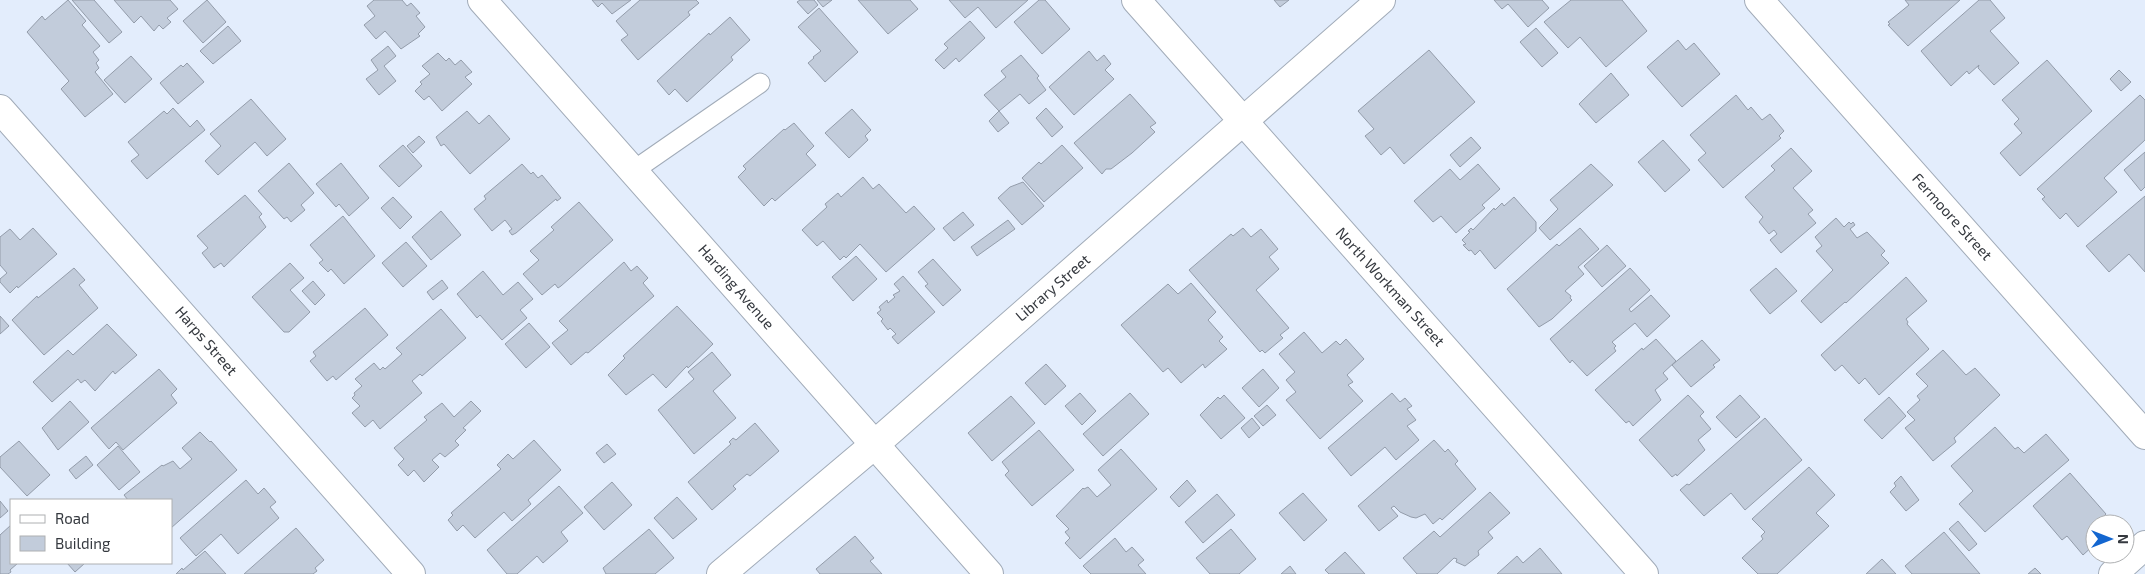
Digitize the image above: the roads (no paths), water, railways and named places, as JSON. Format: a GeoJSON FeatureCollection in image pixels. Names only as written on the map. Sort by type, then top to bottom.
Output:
{"type":"FeatureCollection","features":[{"type":"Feature","properties":{"kind":"street","name":"Harding Avenue"},"geometry":{"type":"LineString","coordinates":[[482,0],[989,574]]}},
{"type":"Feature","properties":{"kind":"street","name":"North Workman Street"},"geometry":{"type":"LineString","coordinates":[[1136,0],[1644,574]]}},
{"type":"Feature","properties":{"kind":"street","name":"Library Street"},"geometry":{"type":"LineString","coordinates":[[721,574],[874,444],[1381,0]]}},
{"type":"Feature","properties":{"kind":"street","name":"Fermoore Street"},"geometry":{"type":"LineString","coordinates":[[1759,0],[2145,435]]}},
{"type":"Feature","properties":{"kind":"street","name":"Harps Street"},"geometry":{"type":"LineString","coordinates":[[0,109],[411,574]]}},
{"type":"Feature","properties":{"kind":"street"},"geometry":{"type":"LineString","coordinates":[[2113,574],[2145,545]]}},
{"type":"Feature","properties":{"kind":"lane"},"geometry":{"type":"LineString","coordinates":[[633,171],[760,83]]}}]}
